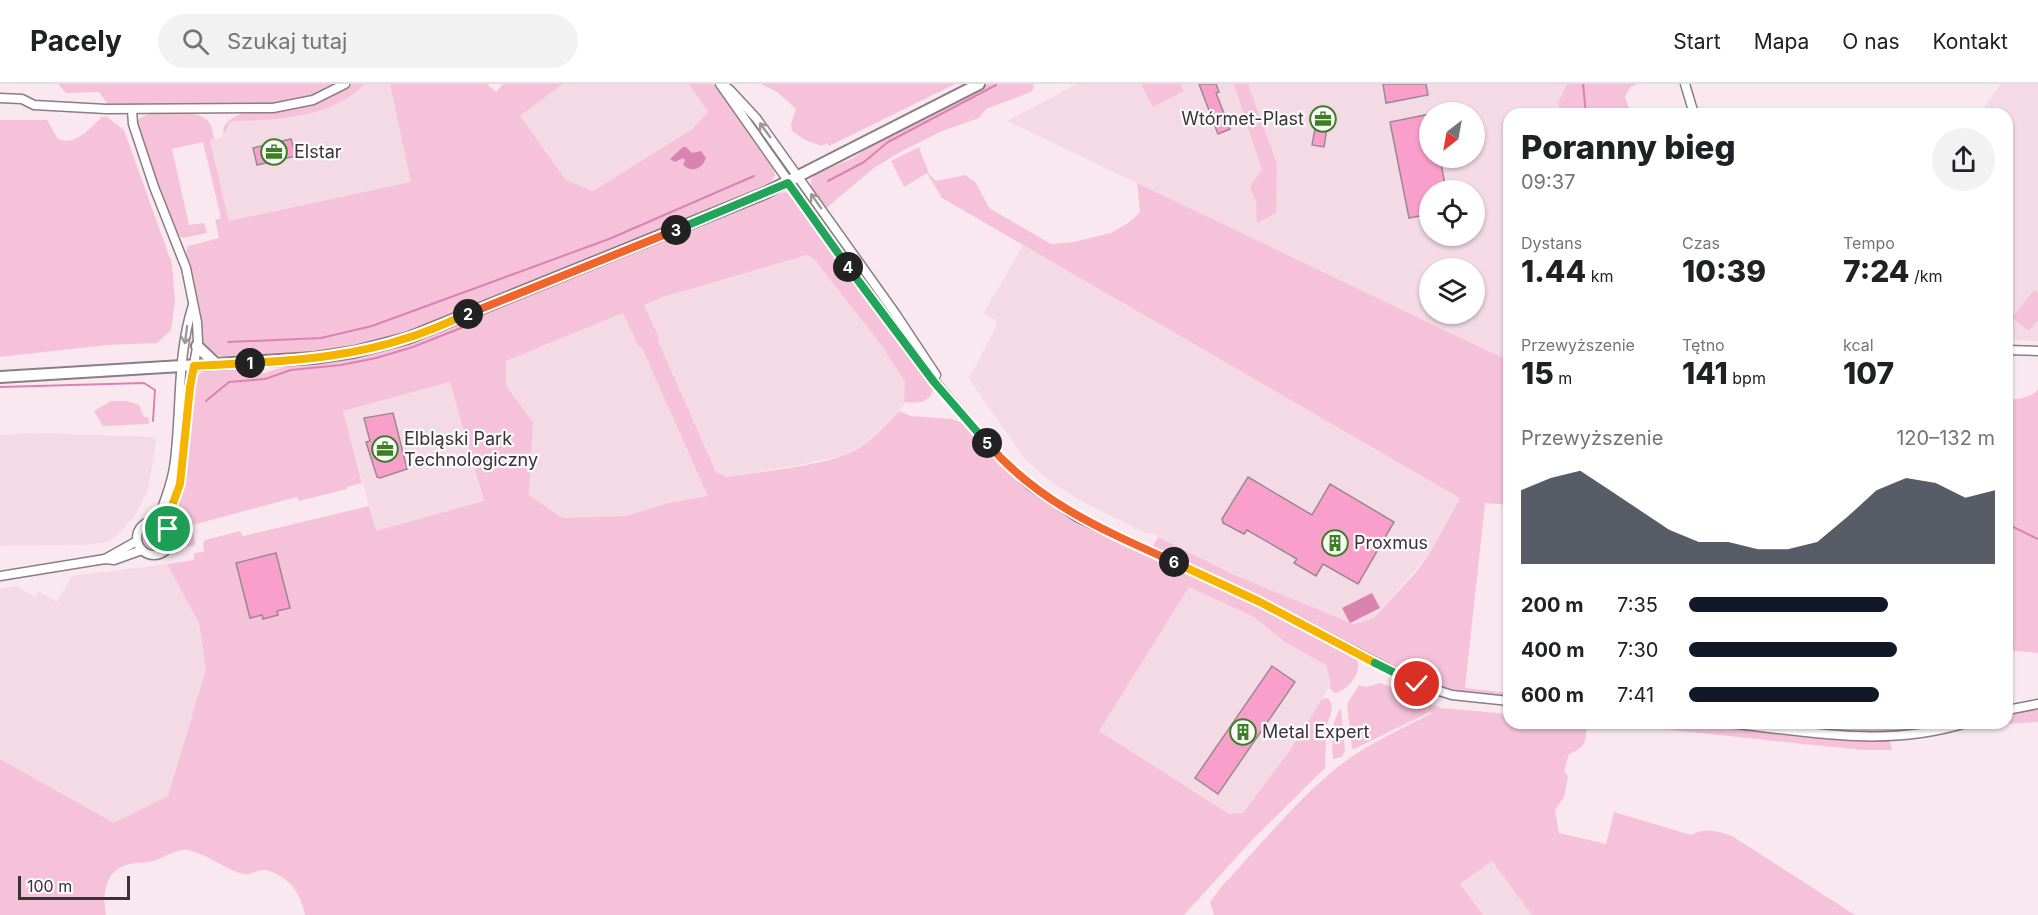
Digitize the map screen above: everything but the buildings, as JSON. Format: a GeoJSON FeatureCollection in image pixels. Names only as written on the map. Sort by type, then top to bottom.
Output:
{"type":"FeatureCollection","features":[{"type":"Feature","properties":{"kind":"street"},"geometry":{"type":"LineString","coordinates":[[0,98],[22,99],[34,105],[132,110],[288,106],[313,100],[345,84]]}},
{"type":"Feature","properties":{"kind":"street"},"geometry":{"type":"LineString","coordinates":[[720,84],[730,90],[756,118],[799,177],[895,313],[938,379],[942,389]]}},
{"type":"Feature","properties":{"kind":"street"},"geometry":{"type":"LineString","coordinates":[[720,84],[860,283],[942,389],[1009,467],[1031,486],[1077,517],[1260,602],[1417,684],[1452,695],[1503,700]]}},
{"type":"Feature","properties":{"kind":"street"},"geometry":{"type":"LineString","coordinates":[[0,377],[334,356],[408,338],[788,183],[979,84]]}},
{"type":"Feature","properties":{"kind":"street"},"geometry":{"type":"LineString","coordinates":[[1685,84],[1692,108]]}},
{"type":"Feature","properties":{"kind":"street"},"geometry":{"type":"LineString","coordinates":[[132,110],[133,124],[154,187],[186,268],[198,322],[180,484],[161,523]]}},
{"type":"Feature","properties":{"kind":"street"},"geometry":{"type":"LineString","coordinates":[[161,523],[174,467],[182,366],[188,321],[193,305]]}},
{"type":"Feature","properties":{"kind":"street"},"geometry":{"type":"LineString","coordinates":[[197,346],[216,364]]}},
{"type":"Feature","properties":{"kind":"street"},"geometry":{"type":"LineString","coordinates":[[2013,350],[2038,351]]}},
{"type":"Feature","properties":{"kind":"street"},"geometry":{"type":"LineString","coordinates":[[0,576],[114,560],[142,550],[153,554],[165,550],[170,540],[168,529],[161,523],[151,521],[142,526],[138,530],[137,541],[142,550]]}},
{"type":"Feature","properties":{"kind":"street"},"geometry":{"type":"LineString","coordinates":[[105,560],[111,554],[137,541]]}},
{"type":"Feature","properties":{"kind":"street"},"geometry":{"type":"LineString","coordinates":[[2013,709],[2038,704]]}},
{"type":"Feature","properties":{"kind":"street"},"geometry":{"type":"LineString","coordinates":[[1788,729],[1879,738],[1912,736],[1941,729]]}},
{"type":"Feature","properties":{"kind":"shaded area"},"geometry":{"type":"Polygon","coordinates":[[[58,84],[336,84],[311,97],[290,103],[257,106],[109,106],[99,92],[66,93],[58,84]]]}},
{"type":"Feature","properties":{"kind":"shaded area"},"geometry":{"type":"Polygon","coordinates":[[[351,84],[365,84],[351,96],[319,111],[285,118],[231,121],[223,137],[224,126],[239,115],[248,112],[302,107],[324,99],[351,84]]]}},
{"type":"Feature","properties":{"kind":"shaded area","name":"Elstar"},"geometry":{"type":"Polygon","coordinates":[[[365,84],[390,84],[412,182],[229,221],[210,141],[225,136],[231,121],[300,117],[365,84]]]}},
{"type":"Feature","properties":{"kind":"shaded area"},"geometry":{"type":"Polygon","coordinates":[[[390,84],[487,84],[496,92],[503,84],[563,84],[520,116],[566,180],[593,191],[691,130],[708,112],[689,84],[713,84],[773,168],[775,175],[768,187],[729,200],[700,215],[409,333],[367,345],[313,354],[215,355],[204,346],[201,314],[186,252],[188,246],[219,238],[215,220],[221,218],[203,142],[172,149],[189,225],[204,223],[207,233],[183,238],[170,220],[163,204],[137,125],[138,120],[152,113],[173,111],[193,114],[208,121],[213,132],[214,139],[210,141],[229,221],[411,182],[390,84]]]}},
{"type":"Feature","properties":{"kind":"shaded area"},"geometry":{"type":"Polygon","coordinates":[[[563,84],[689,84],[708,112],[691,130],[593,191],[566,180],[520,116],[563,84]]]}},
{"type":"Feature","properties":{"kind":"shaded area"},"geometry":{"type":"Polygon","coordinates":[[[761,84],[955,84],[829,146],[827,143],[822,146],[805,140],[792,131],[791,124],[796,109],[777,92],[761,84]]]}},
{"type":"Feature","properties":{"kind":"shaded area"},"geometry":{"type":"Polygon","coordinates":[[[988,84],[1033,84],[1034,88],[1031,92],[986,109],[979,118],[942,131],[904,150],[875,167],[824,210],[811,189],[811,179],[816,174],[853,158],[882,139],[988,84]]]}},
{"type":"Feature","properties":{"kind":"shaded area"},"geometry":{"type":"Polygon","coordinates":[[[1077,84],[1567,84],[1559,100],[1558,108],[1503,108],[1503,358],[1432,324],[1485,324],[1485,258],[1419,258],[1419,318],[1007,121],[1077,84]]]}},
{"type":"Feature","properties":{"kind":"shaded area"},"geometry":{"type":"Polygon","coordinates":[[[1141,84],[1180,84],[1184,91],[1153,107],[1141,84]]]}},
{"type":"Feature","properties":{"kind":"shaded area"},"geometry":{"type":"Polygon","coordinates":[[[1234,84],[1248,84],[1277,164],[1276,213],[1257,223],[1256,202],[1250,186],[1262,170],[1234,84]]]}},
{"type":"Feature","properties":{"kind":"shaded area"},"geometry":{"type":"Polygon","coordinates":[[[1567,84],[1638,84],[1630,87],[1625,97],[1629,108],[1558,108],[1559,100],[1567,84]]]}},
{"type":"Feature","properties":{"kind":"shaded area"},"geometry":{"type":"Polygon","coordinates":[[[2001,84],[2038,84],[2038,341],[2013,340],[2013,108],[1983,108],[2001,84]]]}},
{"type":"Feature","properties":{"kind":"shaded area"},"geometry":{"type":"Polygon","coordinates":[[[106,116],[124,130],[172,264],[175,302],[171,330],[157,343],[107,345],[0,357],[0,120],[47,120],[58,139],[65,141],[77,138],[106,116]]]}},
{"type":"Feature","properties":{"kind":"shaded area"},"geometry":{"type":"Polygon","coordinates":[[[683,147],[692,153],[701,151],[706,158],[702,165],[696,169],[690,169],[683,165],[685,160],[683,158],[675,162],[670,159],[683,147]]]}},
{"type":"Feature","properties":{"kind":"shaded area"},"geometry":{"type":"Polygon","coordinates":[[[919,147],[929,174],[936,181],[965,175],[976,183],[989,208],[1051,244],[1074,242],[1111,233],[1131,221],[1140,212],[1137,183],[1419,318],[1419,324],[1432,324],[1503,358],[1503,504],[1485,503],[1465,688],[1503,692],[1503,700],[1435,690],[1150,551],[1158,537],[1234,575],[1353,624],[1374,618],[1416,572],[1430,553],[1460,498],[942,198],[927,173],[904,187],[891,161],[919,147]]]}},
{"type":"Feature","properties":{"kind":"shaded area"},"geometry":{"type":"Polygon","coordinates":[[[800,186],[936,380],[860,281],[798,188],[800,186]]]}},
{"type":"Feature","properties":{"kind":"shaded area"},"geometry":{"type":"Polygon","coordinates":[[[785,192],[794,196],[846,273],[933,384],[933,390],[931,395],[924,400],[915,403],[904,402],[905,382],[882,346],[815,260],[807,255],[666,296],[644,305],[716,472],[726,477],[801,466],[845,455],[868,442],[899,411],[911,416],[951,419],[966,424],[995,460],[1016,480],[1054,508],[1090,528],[1259,607],[1355,656],[1358,661],[1354,679],[1345,688],[1335,693],[1329,688],[1331,684],[1326,665],[1285,642],[1254,617],[1189,587],[1099,731],[1229,814],[1243,813],[1290,750],[1322,699],[1328,698],[1332,710],[1326,727],[1325,768],[1253,839],[1184,915],[305,915],[293,886],[281,876],[265,870],[243,874],[202,855],[184,850],[153,861],[130,864],[115,871],[105,891],[106,915],[0,915],[0,759],[114,823],[168,796],[206,669],[199,623],[167,564],[194,560],[194,553],[204,552],[205,540],[240,531],[243,536],[369,506],[376,531],[484,501],[450,382],[343,411],[362,483],[299,501],[297,497],[192,525],[194,546],[183,547],[176,540],[171,523],[195,378],[199,374],[221,369],[238,370],[239,374],[265,373],[286,366],[348,358],[409,342],[785,192]],[[623,313],[506,361],[506,386],[533,422],[529,495],[562,518],[626,516],[669,503],[708,496],[642,348],[638,346],[623,313]]]}},
{"type":"Feature","properties":{"kind":"shaded area"},"geometry":{"type":"Polygon","coordinates":[[[1023,245],[1460,497],[1430,553],[1374,618],[1349,624],[1234,575],[1163,541],[1153,533],[1146,533],[1083,502],[1051,482],[1024,458],[969,379],[998,322],[984,313],[1023,245]]]}},
{"type":"Feature","properties":{"kind":"shaded area"},"geometry":{"type":"Polygon","coordinates":[[[806,255],[815,260],[882,346],[905,382],[904,405],[871,439],[846,455],[725,477],[716,472],[644,305],[689,288],[806,255]]]}},
{"type":"Feature","properties":{"kind":"shaded area"},"geometry":{"type":"Polygon","coordinates":[[[2034,290],[2038,293],[2038,320],[2029,331],[2013,317],[2034,290]]]}},
{"type":"Feature","properties":{"kind":"shaded area"},"geometry":{"type":"Polygon","coordinates":[[[623,313],[638,346],[642,348],[709,496],[669,503],[626,516],[562,518],[529,495],[533,422],[506,386],[506,361],[623,313]]]}},
{"type":"Feature","properties":{"kind":"shaded area","name":"Elbląski Park Technologiczny"},"geometry":{"type":"Polygon","coordinates":[[[451,382],[484,502],[376,531],[343,411],[451,382]]]}},
{"type":"Feature","properties":{"kind":"shaded area"},"geometry":{"type":"Polygon","coordinates":[[[2038,390],[2038,653],[2013,651],[2013,400],[2038,390]]]}},
{"type":"Feature","properties":{"kind":"shaded area"},"geometry":{"type":"Polygon","coordinates":[[[111,401],[128,401],[139,405],[144,417],[148,417],[149,424],[103,426],[94,411],[111,401]]]}},
{"type":"Feature","properties":{"kind":"shaded area"},"geometry":{"type":"Polygon","coordinates":[[[35,433],[155,437],[148,490],[134,517],[116,536],[107,542],[83,545],[0,546],[0,435],[35,433]]]}},
{"type":"Feature","properties":{"kind":"shaded area"},"geometry":{"type":"Polygon","coordinates":[[[154,527],[162,530],[165,538],[162,546],[154,549],[146,546],[143,538],[146,530],[154,527]]]}},
{"type":"Feature","properties":{"kind":"shaded area"},"geometry":{"type":"Polygon","coordinates":[[[167,564],[199,623],[206,669],[168,796],[114,824],[0,759],[0,588],[17,586],[35,597],[38,591],[57,602],[72,576],[167,564]]]}},
{"type":"Feature","properties":{"kind":"shaded area","name":"Metal Expert"},"geometry":{"type":"Polygon","coordinates":[[[1189,587],[1254,617],[1285,642],[1326,665],[1331,684],[1290,750],[1243,813],[1229,814],[1098,731],[1189,587]]]}},
{"type":"Feature","properties":{"kind":"shaded area"},"geometry":{"type":"Polygon","coordinates":[[[1372,593],[1380,608],[1350,623],[1342,608],[1372,593]]]}},
{"type":"Feature","properties":{"kind":"shaded area"},"geometry":{"type":"Polygon","coordinates":[[[1381,683],[1441,708],[1503,713],[1503,729],[1586,729],[1583,746],[1569,754],[1564,772],[1568,776],[1564,797],[1555,810],[1559,833],[1606,844],[1614,812],[1691,835],[1707,830],[1732,836],[1855,915],[1532,915],[1492,861],[1460,884],[1483,915],[1214,915],[1210,902],[1221,887],[1316,786],[1351,757],[1432,713],[1354,749],[1352,748],[1347,704],[1359,685],[1366,687],[1381,683]]]}},
{"type":"Feature","properties":{"kind":"shaded area"},"geometry":{"type":"Polygon","coordinates":[[[2038,704],[2038,722],[2013,723],[2013,709],[2038,704]]]}},
{"type":"Feature","properties":{"kind":"shaded area"},"geometry":{"type":"Polygon","coordinates":[[[1341,708],[1345,751],[1342,757],[1333,759],[1333,726],[1341,708]]]}},
{"type":"Feature","properties":{"kind":"shaded area"},"geometry":{"type":"Polygon","coordinates":[[[1663,729],[1936,729],[1936,731],[1889,738],[1892,750],[1861,750],[1663,729]]]}},
{"type":"Feature","properties":{"kind":"shaded area"},"geometry":{"type":"Polygon","coordinates":[[[1492,861],[1532,915],[1483,915],[1460,884],[1492,861]]]}},
{"type":"Feature","properties":{"kind":"waterway"},"geometry":{"type":"LineString","coordinates":[[1583,84],[1585,108]]}},
{"type":"Feature","properties":{"kind":"waterway"},"geometry":{"type":"LineString","coordinates":[[828,181],[864,162],[888,142],[996,85]]}},
{"type":"Feature","properties":{"kind":"waterway"},"geometry":{"type":"LineString","coordinates":[[228,342],[321,338],[372,326],[609,239],[754,176]]}},
{"type":"Feature","properties":{"kind":"waterway"},"geometry":{"type":"LineString","coordinates":[[206,401],[229,382],[265,379],[291,370],[341,365],[376,358],[413,347],[481,320]]}},
{"type":"Feature","properties":{"kind":"waterway"},"geometry":{"type":"LineString","coordinates":[[0,387],[144,383],[155,390],[153,421]]}},
{"type":"Feature","properties":{"kind":"waterway"},"geometry":{"type":"LineString","coordinates":[[2013,527],[2038,539]]}},
{"type":"Feature","properties":{"kind":"place","name":"Wtórmet-Plast"},"geometry":{"type":"Point","coordinates":[1323,119]}},
{"type":"Feature","properties":{"kind":"place","name":"Elstar"},"geometry":{"type":"Point","coordinates":[274,152]}},
{"type":"Feature","properties":{"kind":"place","name":"Elbląski Park Technologiczny"},"geometry":{"type":"Point","coordinates":[385,449]}},
{"type":"Feature","properties":{"kind":"place","name":"Proxmus"},"geometry":{"type":"Point","coordinates":[1335,543]}},
{"type":"Feature","properties":{"kind":"place","name":"Metal Expert"},"geometry":{"type":"Point","coordinates":[1243,732]}},
{"type":"Feature","properties":{"kind":"route"},"geometry":{"type":"LineString","coordinates":[[168,529],[165,525],[180,484],[194,366],[334,356],[408,338],[788,183],[934,382],[995,453],[1031,486],[1077,517],[1260,602],[1417,684]]}}]}
